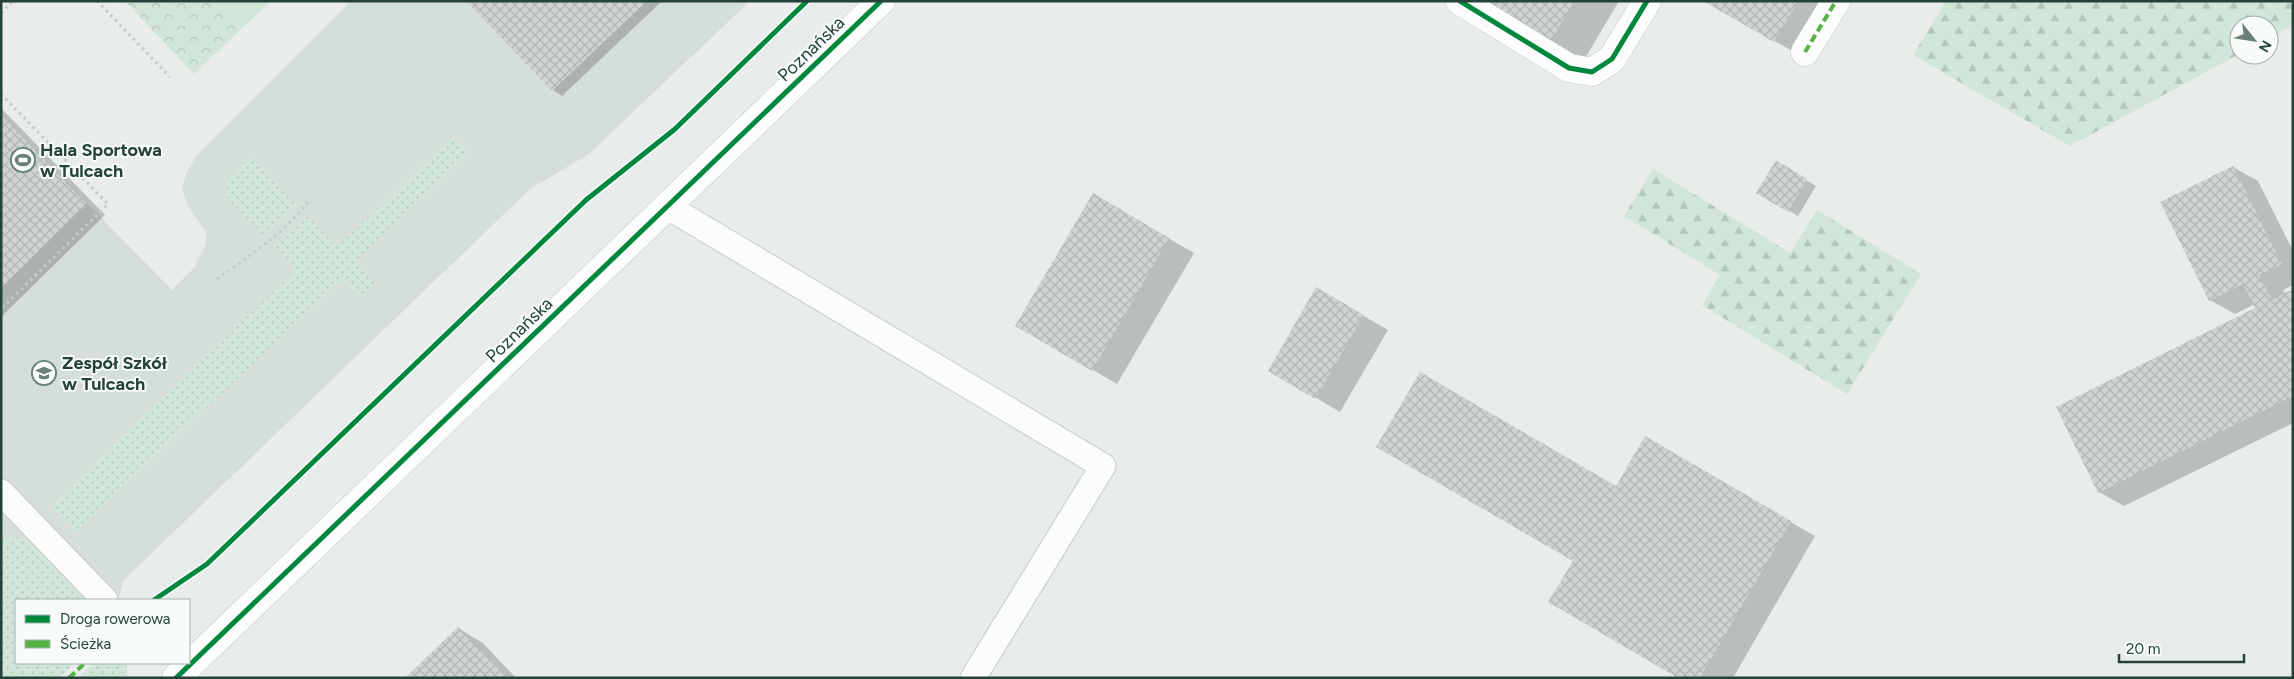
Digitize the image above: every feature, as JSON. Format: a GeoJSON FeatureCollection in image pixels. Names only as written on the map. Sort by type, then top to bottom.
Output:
{"type":"FeatureCollection","features":[{"type":"Feature","properties":{"kind":"street","name":"Poznańska"},"geometry":{"type":"LineString","coordinates":[[190,656],[668,206],[881,1]]}},
{"type":"Feature","properties":{"kind":"street"},"geometry":{"type":"LineString","coordinates":[[1460,1],[1569,68],[1592,72],[1612,59],[1647,1]]}},
{"type":"Feature","properties":{"kind":"street"},"geometry":{"type":"LineString","coordinates":[[1805,52],[1836,1]]}},
{"type":"Feature","properties":{"kind":"lane"},"geometry":{"type":"LineString","coordinates":[[668,206],[1103,466],[973,678]]}},
{"type":"Feature","properties":{"kind":"lane"},"geometry":{"type":"LineString","coordinates":[[1,492],[104,599]]}},
{"type":"Feature","properties":{"kind":"path"},"geometry":{"type":"LineString","coordinates":[[1,13],[13,1]]}},
{"type":"Feature","properties":{"kind":"path"},"geometry":{"type":"LineString","coordinates":[[97,1],[170,77]]}},
{"type":"Feature","properties":{"kind":"path"},"geometry":{"type":"LineString","coordinates":[[1,94],[108,204],[1,309]]}},
{"type":"Feature","properties":{"kind":"path"},"geometry":{"type":"LineString","coordinates":[[217,279],[269,241],[310,200]]}},
{"type":"Feature","properties":{"kind":"shaded area"},"geometry":{"type":"Polygon","coordinates":[[[351,1],[750,1],[589,154],[530,189],[124,580],[118,599],[15,599],[15,664],[73,664],[59,678],[1,678],[1,115],[172,290],[194,268],[206,244],[206,232],[188,206],[182,189],[187,171],[197,155],[351,1]]]}},
{"type":"Feature","properties":{"kind":"green space"},"geometry":{"type":"Polygon","coordinates":[[[125,1],[215,1],[241,29],[194,74],[125,1]]]}},
{"type":"Feature","properties":{"kind":"green space"},"geometry":{"type":"Polygon","coordinates":[[[215,1],[271,1],[241,29],[215,1]]]}},
{"type":"Feature","properties":{"kind":"green space"},"geometry":{"type":"Polygon","coordinates":[[[1946,1],[2293,1],[2293,25],[2279,33],[2279,15],[2229,15],[2229,59],[2070,146],[1913,55],[1946,1]]]}},
{"type":"Feature","properties":{"kind":"green space"},"geometry":{"type":"Polygon","coordinates":[[[454,136],[470,152],[355,261],[376,283],[360,299],[341,280],[76,532],[51,505],[296,270],[275,247],[307,216],[337,247],[454,136]]]}},
{"type":"Feature","properties":{"kind":"green space"},"geometry":{"type":"Polygon","coordinates":[[[250,156],[297,205],[265,236],[228,200],[226,191],[227,179],[250,156]]]}},
{"type":"Feature","properties":{"kind":"green space"},"geometry":{"type":"Polygon","coordinates":[[[1653,169],[1790,253],[1817,210],[1921,274],[1847,394],[1702,305],[1720,275],[1624,216],[1653,169]]]}},
{"type":"Feature","properties":{"kind":"green space"},"geometry":{"type":"Polygon","coordinates":[[[10,537],[28,540],[84,599],[15,599],[15,664],[73,664],[59,678],[1,678],[1,542],[10,537]]]}},
{"type":"Feature","properties":{"kind":"green space"},"geometry":{"type":"Polygon","coordinates":[[[92,664],[127,664],[127,678],[78,678],[92,664]]]}},
{"type":"Feature","properties":{"kind":"building"},"geometry":{"type":"Polygon","coordinates":[[[466,1],[647,1],[552,91],[466,1]]]}},
{"type":"Feature","properties":{"kind":"building"},"geometry":{"type":"Polygon","coordinates":[[[1482,1],[1574,1],[1550,42],[1482,1]]]}},
{"type":"Feature","properties":{"kind":"building"},"geometry":{"type":"Polygon","coordinates":[[[1703,1],[1798,1],[1774,42],[1703,1]]]}},
{"type":"Feature","properties":{"kind":"building","name":"Hala Sportowa w Tulcach"},"geometry":{"type":"Polygon","coordinates":[[[1,115],[87,204],[1,288],[1,115]]]}},
{"type":"Feature","properties":{"kind":"building"},"geometry":{"type":"Polygon","coordinates":[[[1776,160],[1807,179],[1788,212],[1756,193],[1776,160]]]}},
{"type":"Feature","properties":{"kind":"building"},"geometry":{"type":"Polygon","coordinates":[[[2233,166],[2282,264],[2259,275],[2272,300],[2293,289],[2293,396],[2098,493],[2056,407],[2255,308],[2243,284],[2209,301],[2160,202],[2233,166]]]}},
{"type":"Feature","properties":{"kind":"building"},"geometry":{"type":"Polygon","coordinates":[[[1093,193],[1169,238],[1092,371],[1015,326],[1093,193]]]}},
{"type":"Feature","properties":{"kind":"building"},"geometry":{"type":"Polygon","coordinates":[[[1316,287],[1364,315],[1315,399],[1268,371],[1316,287]]]}},
{"type":"Feature","properties":{"kind":"building"},"geometry":{"type":"Polygon","coordinates":[[[1420,372],[1616,486],[1645,436],[1791,521],[1700,678],[1678,678],[1548,602],[1573,561],[1376,447],[1420,372]]]}},
{"type":"Feature","properties":{"kind":"building"},"geometry":{"type":"Polygon","coordinates":[[[458,627],[506,677],[405,678],[458,627]]]}},
{"type":"Feature","properties":{"kind":"marked path"},"geometry":{"type":"LineString","coordinates":[[1805,52],[1836,1]]}},
{"type":"Feature","properties":{"kind":"marked path"},"geometry":{"type":"LineString","coordinates":[[69,678],[84,664]]}},
{"type":"Feature","properties":{"kind":"cycle path"},"geometry":{"type":"LineString","coordinates":[[155,599],[207,564],[586,200],[675,129],[807,1]]}},
{"type":"Feature","properties":{"kind":"cycle path"},"geometry":{"type":"LineString","coordinates":[[176,678],[881,1]]}},
{"type":"Feature","properties":{"kind":"cycle path"},"geometry":{"type":"LineString","coordinates":[[1460,1],[1569,68],[1592,72],[1612,59],[1647,1]]}},
{"type":"Feature","properties":{"kind":"place","name":"Hala Sportowa w Tulcach"},"geometry":{"type":"Point","coordinates":[23,160]}},
{"type":"Feature","properties":{"kind":"place","name":"Zespół Szkół w Tulcach"},"geometry":{"type":"Point","coordinates":[44,373]}}]}
